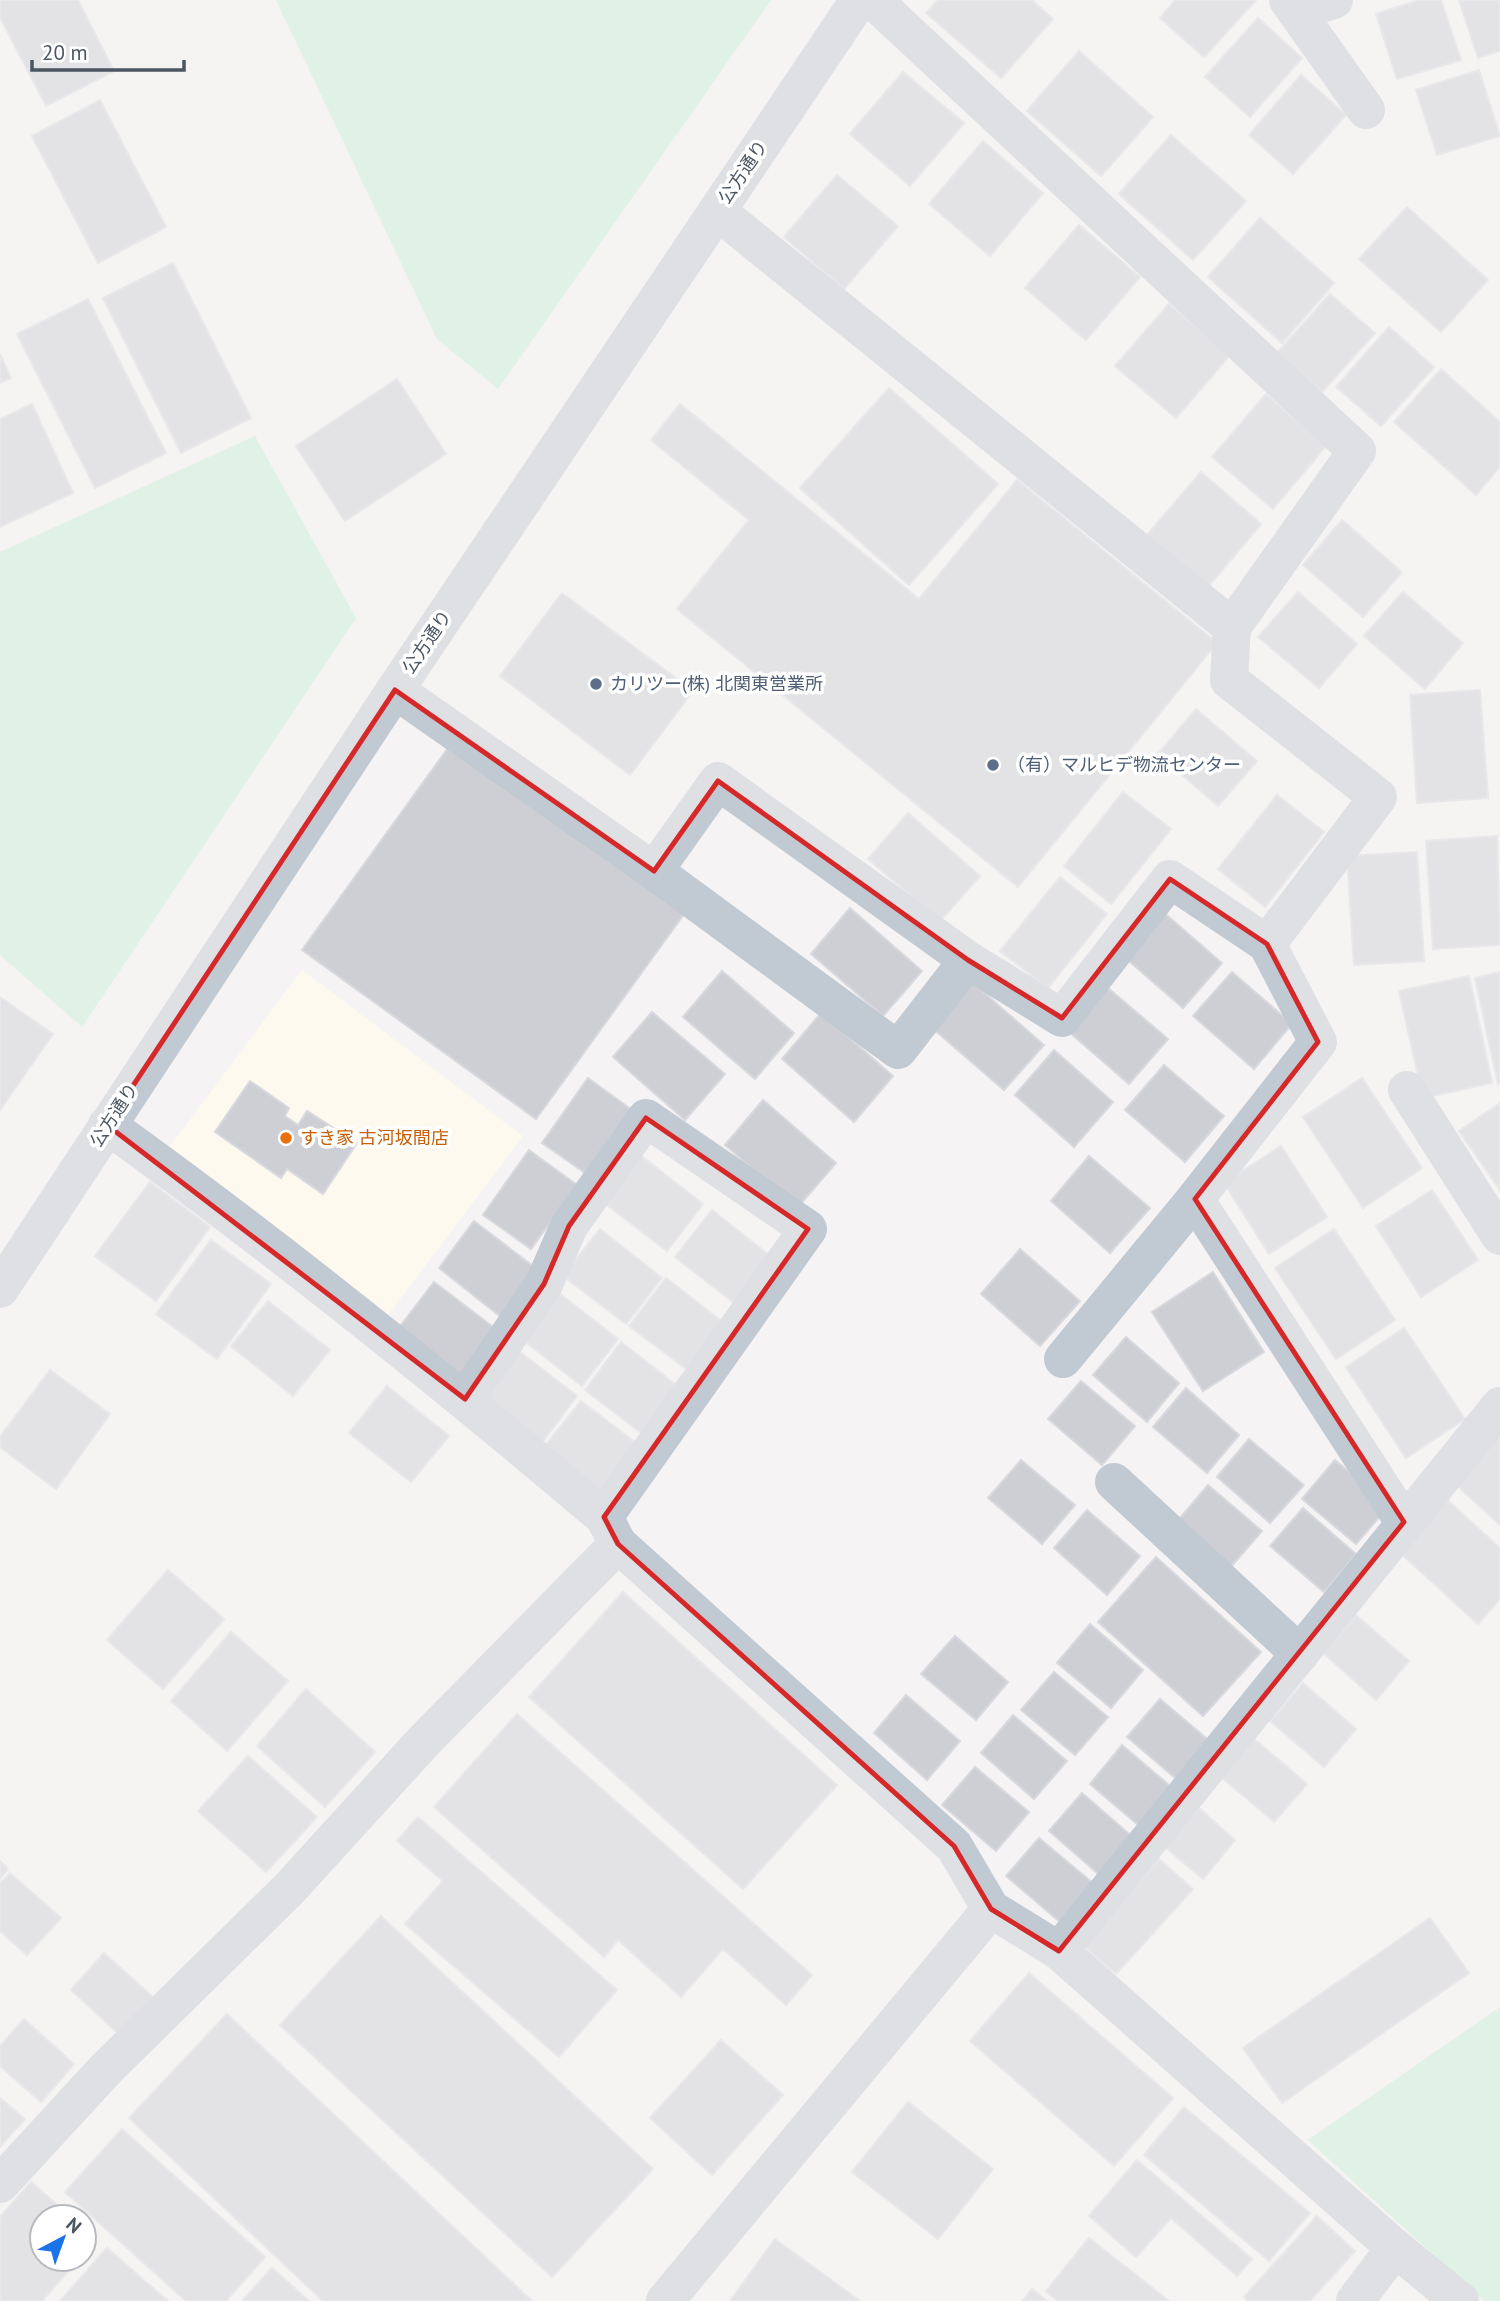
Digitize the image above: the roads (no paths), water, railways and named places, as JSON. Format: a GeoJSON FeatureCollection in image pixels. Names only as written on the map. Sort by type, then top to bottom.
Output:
{"type":"FeatureCollection","features":[{"type":"Feature","properties":{"kind":"street","name":"公方通り"},"geometry":{"type":"LineString","coordinates":[[0,1289],[395,690],[859,0]]}},
{"type":"Feature","properties":{"kind":"street"},"geometry":{"type":"LineString","coordinates":[[873,0],[1357,452],[1232,627],[1229,680],[1377,797],[1268,944]]}},
{"type":"Feature","properties":{"kind":"street"},"geometry":{"type":"LineString","coordinates":[[1335,0],[1292,6],[1366,110]]}},
{"type":"Feature","properties":{"kind":"street"},"geometry":{"type":"LineString","coordinates":[[717,211],[1232,627]]}},
{"type":"Feature","properties":{"kind":"street"},"geometry":{"type":"LineString","coordinates":[[395,690],[654,871],[898,1050],[968,960]]}},
{"type":"Feature","properties":{"kind":"street"},"geometry":{"type":"LineString","coordinates":[[654,871],[718,781],[968,960],[1062,1018],[1170,879],[1268,944],[1318,1042],[1195,1199],[1063,1359]]}},
{"type":"Feature","properties":{"kind":"street"},"geometry":{"type":"LineString","coordinates":[[1407,1090],[1500,1236]]}},
{"type":"Feature","properties":{"kind":"street"},"geometry":{"type":"LineString","coordinates":[[0,2184],[106,2068],[289,1889],[611,1531],[808,1229],[646,1118],[569,1226],[544,1284],[465,1399]]}},
{"type":"Feature","properties":{"kind":"street"},"geometry":{"type":"LineString","coordinates":[[107,1125],[329,1291],[465,1399],[954,1846],[991,1909],[1059,1951],[1395,2248],[1460,2301]]}},
{"type":"Feature","properties":{"kind":"street"},"geometry":{"type":"LineString","coordinates":[[1195,1199],[1404,1522]]}},
{"type":"Feature","properties":{"kind":"street"},"geometry":{"type":"LineString","coordinates":[[1059,1951],[1500,1406]]}},
{"type":"Feature","properties":{"kind":"street"},"geometry":{"type":"LineString","coordinates":[[1114,1482],[1300,1654]]}},
{"type":"Feature","properties":{"kind":"street"},"geometry":{"type":"LineString","coordinates":[[665,2301],[991,1909]]}},
{"type":"Feature","properties":{"kind":"street"},"geometry":{"type":"LineString","coordinates":[[1355,2301],[1395,2248]]}},
{"type":"Feature","properties":{"kind":"place","name":"カリツー(株) 北関東営業所"},"geometry":{"type":"Point","coordinates":[596,684]}},
{"type":"Feature","properties":{"kind":"place","name":"（有）マルヒデ物流センター"},"geometry":{"type":"Point","coordinates":[993,765]}},
{"type":"Feature","properties":{"kind":"place","name":"すき家 古河坂間店"},"geometry":{"type":"Point","coordinates":[286,1138]}}]}
